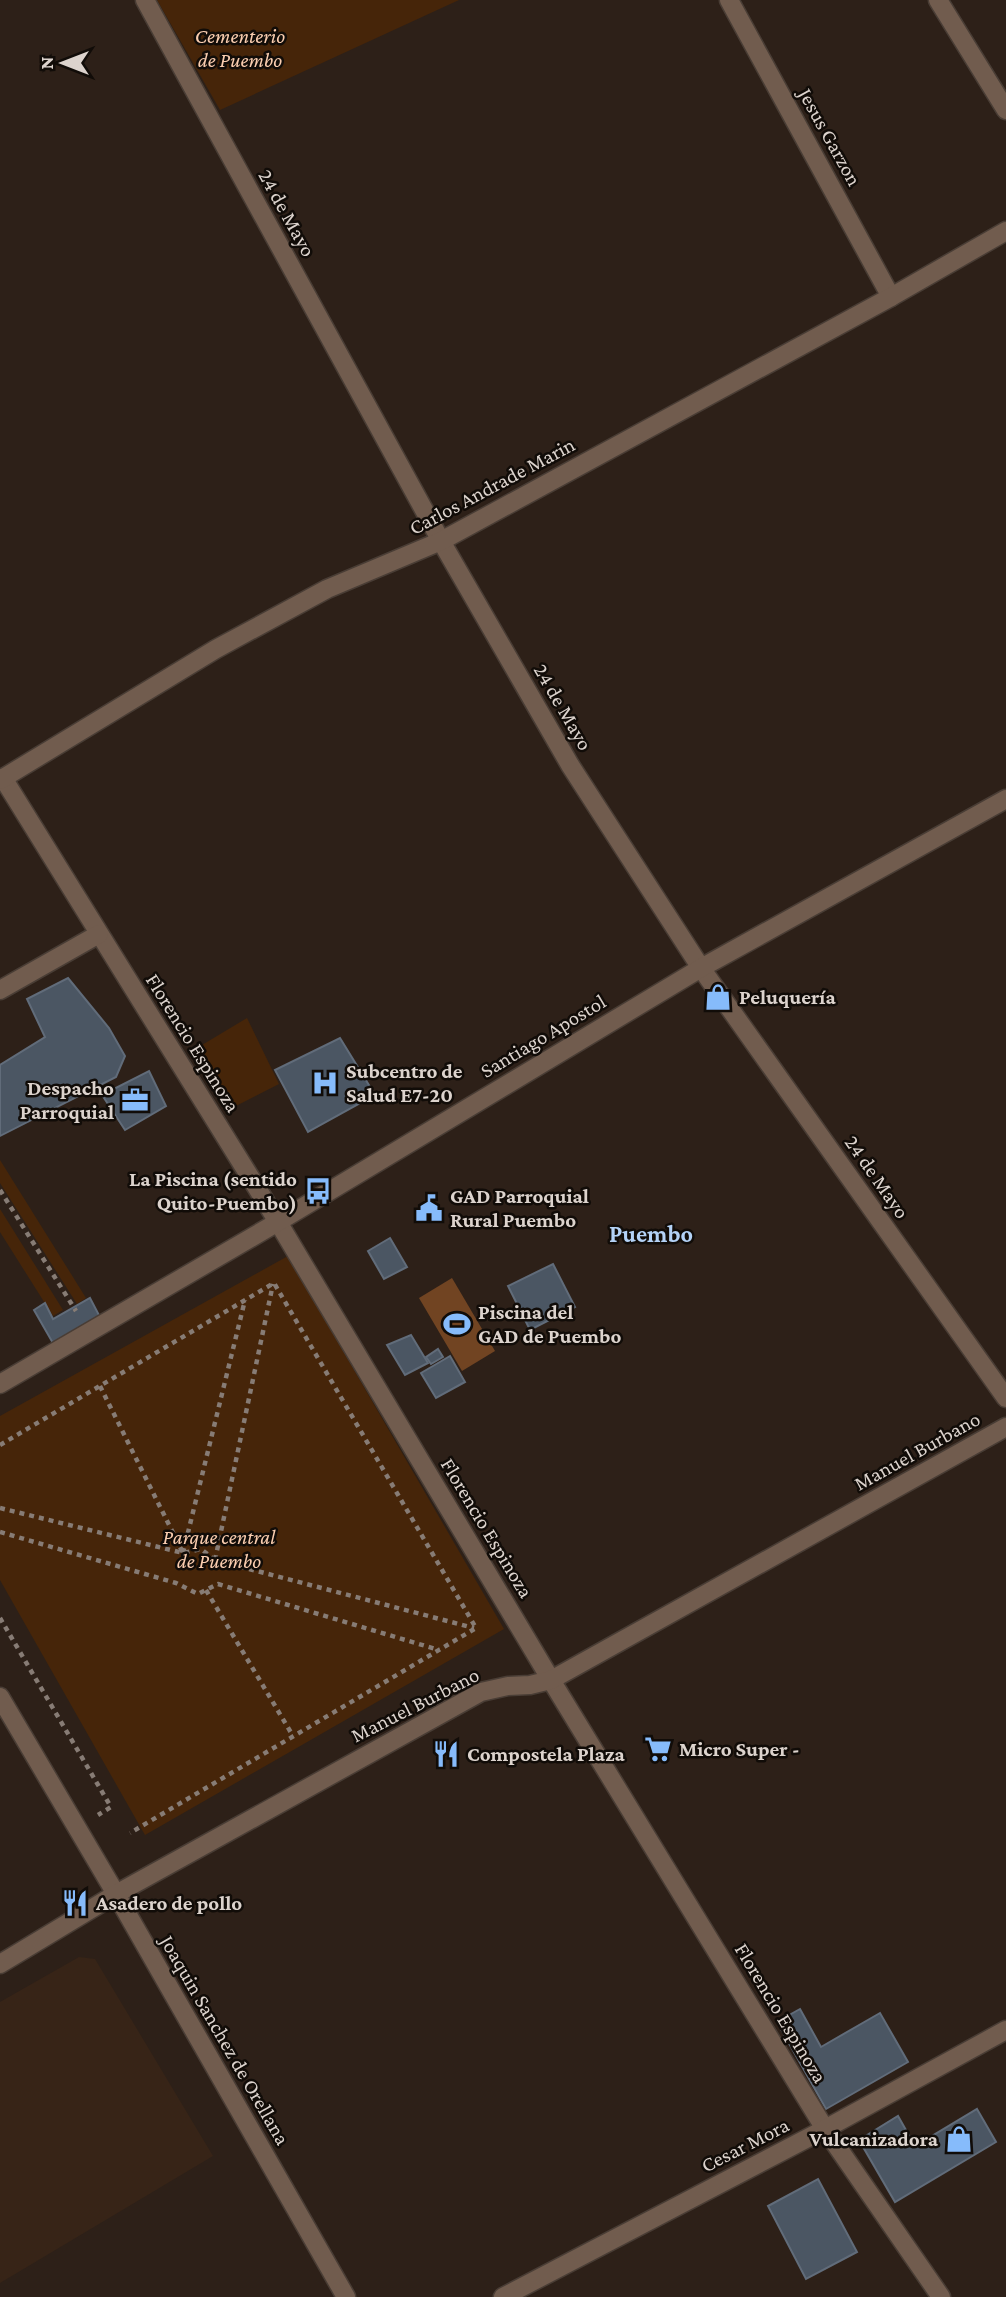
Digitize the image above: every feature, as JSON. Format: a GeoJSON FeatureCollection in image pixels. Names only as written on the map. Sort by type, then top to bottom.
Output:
{"type":"FeatureCollection","features":[{"type":"Feature","properties":{"kind":"street","name":"24 de Mayo"},"geometry":{"type":"LineString","coordinates":[[145,0],[441,541],[570,765],[701,968],[1006,1398]]}},
{"type":"Feature","properties":{"kind":"street","name":"Jesus Garzon"},"geometry":{"type":"LineString","coordinates":[[729,0],[891,297]]}},
{"type":"Feature","properties":{"kind":"street"},"geometry":{"type":"LineString","coordinates":[[938,0],[1006,110]]}},
{"type":"Feature","properties":{"kind":"street","name":"Carlos Andrade Marin"},"geometry":{"type":"LineString","coordinates":[[1,779],[229,642],[327,590],[441,541],[891,297],[1006,231]]}},
{"type":"Feature","properties":{"kind":"street","name":"Florencio Espinoza"},"geometry":{"type":"LineString","coordinates":[[1,779],[278,1222],[551,1680],[825,2129],[941,2297]]}},
{"type":"Feature","properties":{"kind":"street","name":"Santiago Apostol"},"geometry":{"type":"LineString","coordinates":[[0,1384],[278,1222],[701,968],[1006,799]]}},
{"type":"Feature","properties":{"kind":"street"},"geometry":{"type":"LineString","coordinates":[[0,990],[99,934]]}},
{"type":"Feature","properties":{"kind":"street","name":"Manuel Burbano"},"geometry":{"type":"LineString","coordinates":[[0,1964],[116,1894],[481,1692],[551,1680],[1006,1427]]}},
{"type":"Feature","properties":{"kind":"street","name":"Joaquin Sanchez de Orellana"},"geometry":{"type":"LineString","coordinates":[[0,1697],[346,2297]]}},
{"type":"Feature","properties":{"kind":"street","name":"Cesar Mora"},"geometry":{"type":"LineString","coordinates":[[503,2297],[825,2129],[1006,2030]]}},
{"type":"Feature","properties":{"kind":"path"},"geometry":{"type":"LineString","coordinates":[[0,1190],[89,1332]]}},
{"type":"Feature","properties":{"kind":"path"},"geometry":{"type":"LineString","coordinates":[[0,1445],[274,1283]]}},
{"type":"Feature","properties":{"kind":"path"},"geometry":{"type":"LineString","coordinates":[[215,1560],[274,1283]]}},
{"type":"Feature","properties":{"kind":"path"},"geometry":{"type":"LineString","coordinates":[[274,1283],[476,1628]]}},
{"type":"Feature","properties":{"kind":"path"},"geometry":{"type":"LineString","coordinates":[[183,1553],[245,1300]]}},
{"type":"Feature","properties":{"kind":"path"},"geometry":{"type":"LineString","coordinates":[[100,1386],[183,1553]]}},
{"type":"Feature","properties":{"kind":"path"},"geometry":{"type":"LineString","coordinates":[[0,1508],[183,1553],[201,1549],[215,1560],[476,1628]]}},
{"type":"Feature","properties":{"kind":"path"},"geometry":{"type":"LineString","coordinates":[[0,1532],[176,1583],[198,1594],[218,1584],[439,1650]]}},
{"type":"Feature","properties":{"kind":"path"},"geometry":{"type":"LineString","coordinates":[[206,1590],[293,1736]]}},
{"type":"Feature","properties":{"kind":"path"},"geometry":{"type":"LineString","coordinates":[[0,1618],[111,1808],[77,1828]]}},
{"type":"Feature","properties":{"kind":"path"},"geometry":{"type":"LineString","coordinates":[[130,1833],[476,1628]]}},
{"type":"Feature","properties":{"kind":"shaded area","name":"Piscina del GAD de Puembo"},"geometry":{"type":"Polygon","coordinates":[[[452,1278],[495,1351],[462,1371],[419,1298],[452,1278]]]}},
{"type":"Feature","properties":{"kind":"shaded area"},"geometry":{"type":"Polygon","coordinates":[[[79,1957],[95,1959],[213,2156],[0,2283],[0,2002],[79,1957]]]}},
{"type":"Feature","properties":{"kind":"green space","name":"Cementerio de Puembo"},"geometry":{"type":"Polygon","coordinates":[[[157,0],[459,0],[220,110],[157,0]]]}},
{"type":"Feature","properties":{"kind":"green space"},"geometry":{"type":"Polygon","coordinates":[[[247,1018],[279,1084],[232,1108],[197,1048],[247,1018]]]}},
{"type":"Feature","properties":{"kind":"green space"},"geometry":{"type":"Polygon","coordinates":[[[0,1160],[86,1298],[77,1304],[0,1183],[0,1160]]]}},
{"type":"Feature","properties":{"kind":"green space"},"geometry":{"type":"Polygon","coordinates":[[[0,1209],[63,1310],[53,1316],[0,1232],[0,1209]]]}},
{"type":"Feature","properties":{"kind":"green space","name":"Parque central de Puembo"},"geometry":{"type":"Polygon","coordinates":[[[288,1256],[504,1629],[145,1835],[0,1580],[0,1416],[288,1256]]]}},
{"type":"Feature","properties":{"kind":"building"},"geometry":{"type":"Polygon","coordinates":[[[68,978],[109,1028],[125,1056],[116,1077],[0,1136],[0,1065],[45,1037],[27,999],[68,978]]]}},
{"type":"Feature","properties":{"kind":"building","name":"Subcentro de Salud E7-20"},"geometry":{"type":"Polygon","coordinates":[[[340,1038],[375,1095],[308,1132],[275,1070],[340,1038]]]}},
{"type":"Feature","properties":{"kind":"building","name":"Despacho Parroquial"},"geometry":{"type":"Polygon","coordinates":[[[149,1071],[166,1106],[125,1130],[102,1095],[149,1071]]]}},
{"type":"Feature","properties":{"kind":"building"},"geometry":{"type":"Polygon","coordinates":[[[390,1238],[407,1267],[384,1279],[368,1251],[390,1238]]]}},
{"type":"Feature","properties":{"kind":"building"},"geometry":{"type":"Polygon","coordinates":[[[553,1264],[575,1307],[530,1330],[508,1286],[553,1264]]]}},
{"type":"Feature","properties":{"kind":"building"},"geometry":{"type":"Polygon","coordinates":[[[90,1298],[101,1319],[54,1345],[34,1310],[45,1303],[53,1319],[90,1298]]]}},
{"type":"Feature","properties":{"kind":"building"},"geometry":{"type":"Polygon","coordinates":[[[411,1335],[428,1363],[405,1375],[387,1345],[411,1335]]]}},
{"type":"Feature","properties":{"kind":"building"},"geometry":{"type":"Polygon","coordinates":[[[438,1349],[443,1357],[431,1364],[426,1357],[438,1349]]]}},
{"type":"Feature","properties":{"kind":"building"},"geometry":{"type":"Polygon","coordinates":[[[450,1356],[465,1382],[436,1398],[421,1373],[450,1356]]]}},
{"type":"Feature","properties":{"kind":"building"},"geometry":{"type":"Polygon","coordinates":[[[800,2009],[821,2047],[880,2013],[908,2062],[826,2109],[777,2022],[800,2009]]]}},
{"type":"Feature","properties":{"kind":"building"},"geometry":{"type":"Polygon","coordinates":[[[977,2109],[996,2142],[895,2202],[859,2140],[898,2116],[915,2146],[977,2109]]]}},
{"type":"Feature","properties":{"kind":"building"},"geometry":{"type":"Polygon","coordinates":[[[818,2179],[857,2252],[806,2279],[768,2206],[818,2179]]]}},
{"type":"Feature","properties":{"kind":"place","name":"Peluquería"},"geometry":{"type":"Point","coordinates":[718,997]}},
{"type":"Feature","properties":{"kind":"place","name":"Subcentro de Salud E7-20"},"geometry":{"type":"Point","coordinates":[325,1083]}},
{"type":"Feature","properties":{"kind":"place","name":"Despacho Parroquial"},"geometry":{"type":"Point","coordinates":[135,1100]}},
{"type":"Feature","properties":{"kind":"place","name":"La Piscina (sentido Quito-Puembo)"},"geometry":{"type":"Point","coordinates":[318,1191]}},
{"type":"Feature","properties":{"kind":"place","name":"GAD Parroquial Rural Puembo"},"geometry":{"type":"Point","coordinates":[429,1208]}},
{"type":"Feature","properties":{"kind":"place","name":"Piscina del GAD de Puembo"},"geometry":{"type":"Point","coordinates":[457,1324]}},
{"type":"Feature","properties":{"kind":"place","name":"Micro Super -"},"geometry":{"type":"Point","coordinates":[658,1749]}},
{"type":"Feature","properties":{"kind":"place","name":"Compostela Plaza"},"geometry":{"type":"Point","coordinates":[446,1754]}},
{"type":"Feature","properties":{"kind":"place","name":"Asadero de pollo"},"geometry":{"type":"Point","coordinates":[75,1903]}},
{"type":"Feature","properties":{"kind":"place","name":"Vulcanizadora"},"geometry":{"type":"Point","coordinates":[959,2139]}},
{"type":"Feature","properties":{"kind":"district","name":"Puembo"},"geometry":{"type":"Point","coordinates":[651,1233]}}]}
